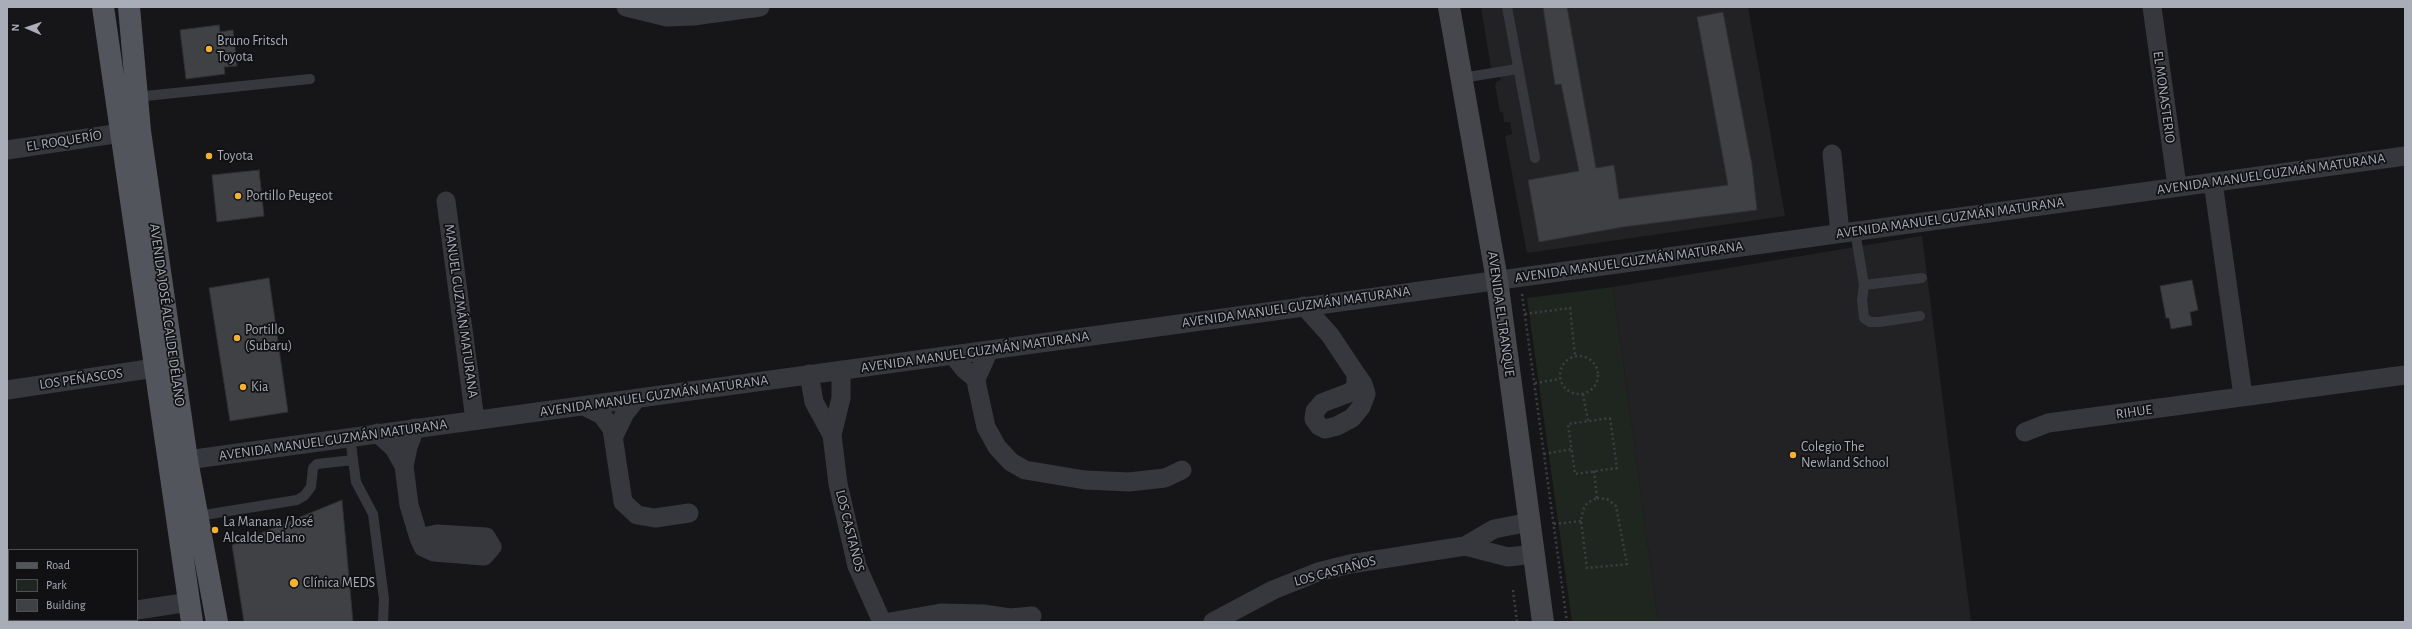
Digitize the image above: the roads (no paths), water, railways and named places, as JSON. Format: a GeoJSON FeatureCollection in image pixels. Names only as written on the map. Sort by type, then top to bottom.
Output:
{"type":"FeatureCollection","features":[{"type":"Feature","properties":{"kind":"main road","name":"AVENIDA JOSÉ ALCALDE DÉLANO"},"geometry":{"type":"LineString","coordinates":[[103,7],[190,612]]}},
{"type":"Feature","properties":{"kind":"main road","name":"AVENIDA JOSÉ ALCALDE DÉLANO"},"geometry":{"type":"LineString","coordinates":[[129,7],[136,97],[187,460],[217,622]]}},
{"type":"Feature","properties":{"kind":"main road","name":"AVENIDA EL TRANQUE"},"geometry":{"type":"LineString","coordinates":[[1449,7],[1497,280],[1543,622]]}},
{"type":"Feature","properties":{"kind":"street"},"geometry":{"type":"LineString","coordinates":[[626,7],[653,15],[680,17],[760,7]]}},
{"type":"Feature","properties":{"kind":"street","name":"EL MONASTERIO"},"geometry":{"type":"LineString","coordinates":[[2152,7],[2177,186]]}},
{"type":"Feature","properties":{"kind":"street","name":"EL ROQUERÍO"},"geometry":{"type":"LineString","coordinates":[[7,150],[121,133]]}},
{"type":"Feature","properties":{"kind":"street"},"geometry":{"type":"LineString","coordinates":[[1832,154],[1848,232]]}},
{"type":"Feature","properties":{"kind":"street","name":"AVENIDA MANUEL GUZMÁN MATURANA"},"geometry":{"type":"LineString","coordinates":[[187,460],[2177,186],[2405,156]]}},
{"type":"Feature","properties":{"kind":"street"},"geometry":{"type":"LineString","coordinates":[[2213,182],[2244,396]]}},
{"type":"Feature","properties":{"kind":"street","name":"MANUEL GUZMÁN MATURANA"},"geometry":{"type":"LineString","coordinates":[[446,201],[475,420]]}},
{"type":"Feature","properties":{"kind":"street"},"geometry":{"type":"LineString","coordinates":[[1330,335],[1335,302]]}},
{"type":"Feature","properties":{"kind":"street"},"geometry":{"type":"LineString","coordinates":[[1304,306],[1330,335],[1356,374]]}},
{"type":"Feature","properties":{"kind":"street"},"geometry":{"type":"LineString","coordinates":[[989,350],[976,379],[986,427],[997,447],[1011,462],[1025,470],[1085,480],[1130,482],[1165,478],[1182,470]]}},
{"type":"Feature","properties":{"kind":"street"},"geometry":{"type":"LineString","coordinates":[[953,355],[964,369],[976,379]]}},
{"type":"Feature","properties":{"kind":"street","name":"LOS PEÑASCOS"},"geometry":{"type":"LineString","coordinates":[[7,390],[155,368]]}},
{"type":"Feature","properties":{"kind":"street","name":"LOS CASTAÑOS"},"geometry":{"type":"LineString","coordinates":[[832,435],[841,398],[841,370]]}},
{"type":"Feature","properties":{"kind":"street","name":"LOS CASTAÑOS"},"geometry":{"type":"LineString","coordinates":[[809,374],[814,402],[832,435],[849,535],[866,588],[882,622]]}},
{"type":"Feature","properties":{"kind":"street","name":"RIHUE"},"geometry":{"type":"LineString","coordinates":[[2026,432],[2048,423],[2405,375]]}},
{"type":"Feature","properties":{"kind":"street"},"geometry":{"type":"LineString","coordinates":[[614,436],[625,413],[637,398]]}},
{"type":"Feature","properties":{"kind":"street"},"geometry":{"type":"LineString","coordinates":[[584,406],[602,416],[608,423],[614,436],[624,502],[637,515],[655,518],[689,513]]}},
{"type":"Feature","properties":{"kind":"street"},"geometry":{"type":"LineString","coordinates":[[415,428],[408,447],[404,466],[409,505],[419,538]]}},
{"type":"Feature","properties":{"kind":"street"},"geometry":{"type":"LineString","coordinates":[[378,434],[394,448],[404,466]]}},
{"type":"Feature","properties":{"kind":"street","name":"LOS CASTAÑOS"},"geometry":{"type":"LineString","coordinates":[[1213,622],[1273,590],[1318,572],[1382,558],[1465,546],[1494,529],[1530,522]]}},
{"type":"Feature","properties":{"kind":"street","name":"LOS CASTAÑOS"},"geometry":{"type":"LineString","coordinates":[[1465,546],[1508,557],[1534,554]]}},
{"type":"Feature","properties":{"kind":"street"},"geometry":{"type":"LineString","coordinates":[[138,610],[190,612]]}},
{"type":"Feature","properties":{"kind":"street"},"geometry":{"type":"LineString","coordinates":[[890,622],[941,613],[983,614],[1010,618],[1032,616]]}},
{"type":"Feature","properties":{"kind":"lane"},"geometry":{"type":"LineString","coordinates":[[1507,7],[1517,69],[1535,158]]}},
{"type":"Feature","properties":{"kind":"lane"},"geometry":{"type":"LineString","coordinates":[[1462,78],[1517,69]]}},
{"type":"Feature","properties":{"kind":"lane"},"geometry":{"type":"LineString","coordinates":[[136,97],[310,79]]}},
{"type":"Feature","properties":{"kind":"lane"},"geometry":{"type":"LineString","coordinates":[[1848,232],[1864,286],[1862,300],[1864,318],[1870,322],[1920,316]]}},
{"type":"Feature","properties":{"kind":"lane"},"geometry":{"type":"LineString","coordinates":[[1864,286],[1922,278]]}},
{"type":"Feature","properties":{"kind":"lane"},"geometry":{"type":"LineString","coordinates":[[350,437],[356,482],[373,514],[384,599],[383,622]]}},
{"type":"Feature","properties":{"kind":"lane"},"geometry":{"type":"LineString","coordinates":[[198,516],[297,500],[304,496],[311,487],[313,468],[317,464],[353,460]]}},
{"type":"Feature","properties":{"kind":"place","name":"Bruno Fritsch Toyota"},"geometry":{"type":"Point","coordinates":[209,49]}},
{"type":"Feature","properties":{"kind":"place","name":"Toyota"},"geometry":{"type":"Point","coordinates":[209,156]}},
{"type":"Feature","properties":{"kind":"place","name":"Portillo Peugeot"},"geometry":{"type":"Point","coordinates":[238,196]}},
{"type":"Feature","properties":{"kind":"place","name":"Portillo (Subaru)"},"geometry":{"type":"Point","coordinates":[237,338]}},
{"type":"Feature","properties":{"kind":"place","name":"Kia"},"geometry":{"type":"Point","coordinates":[243,387]}},
{"type":"Feature","properties":{"kind":"place","name":"Colegio The Newland School"},"geometry":{"type":"Point","coordinates":[1793,455]}},
{"type":"Feature","properties":{"kind":"place","name":"La Manana / José Alcalde Delano"},"geometry":{"type":"Point","coordinates":[215,530]}},
{"type":"Feature","properties":{"kind":"place","name":"Clínica MEDS"},"geometry":{"type":"Point","coordinates":[294,583]}}]}
